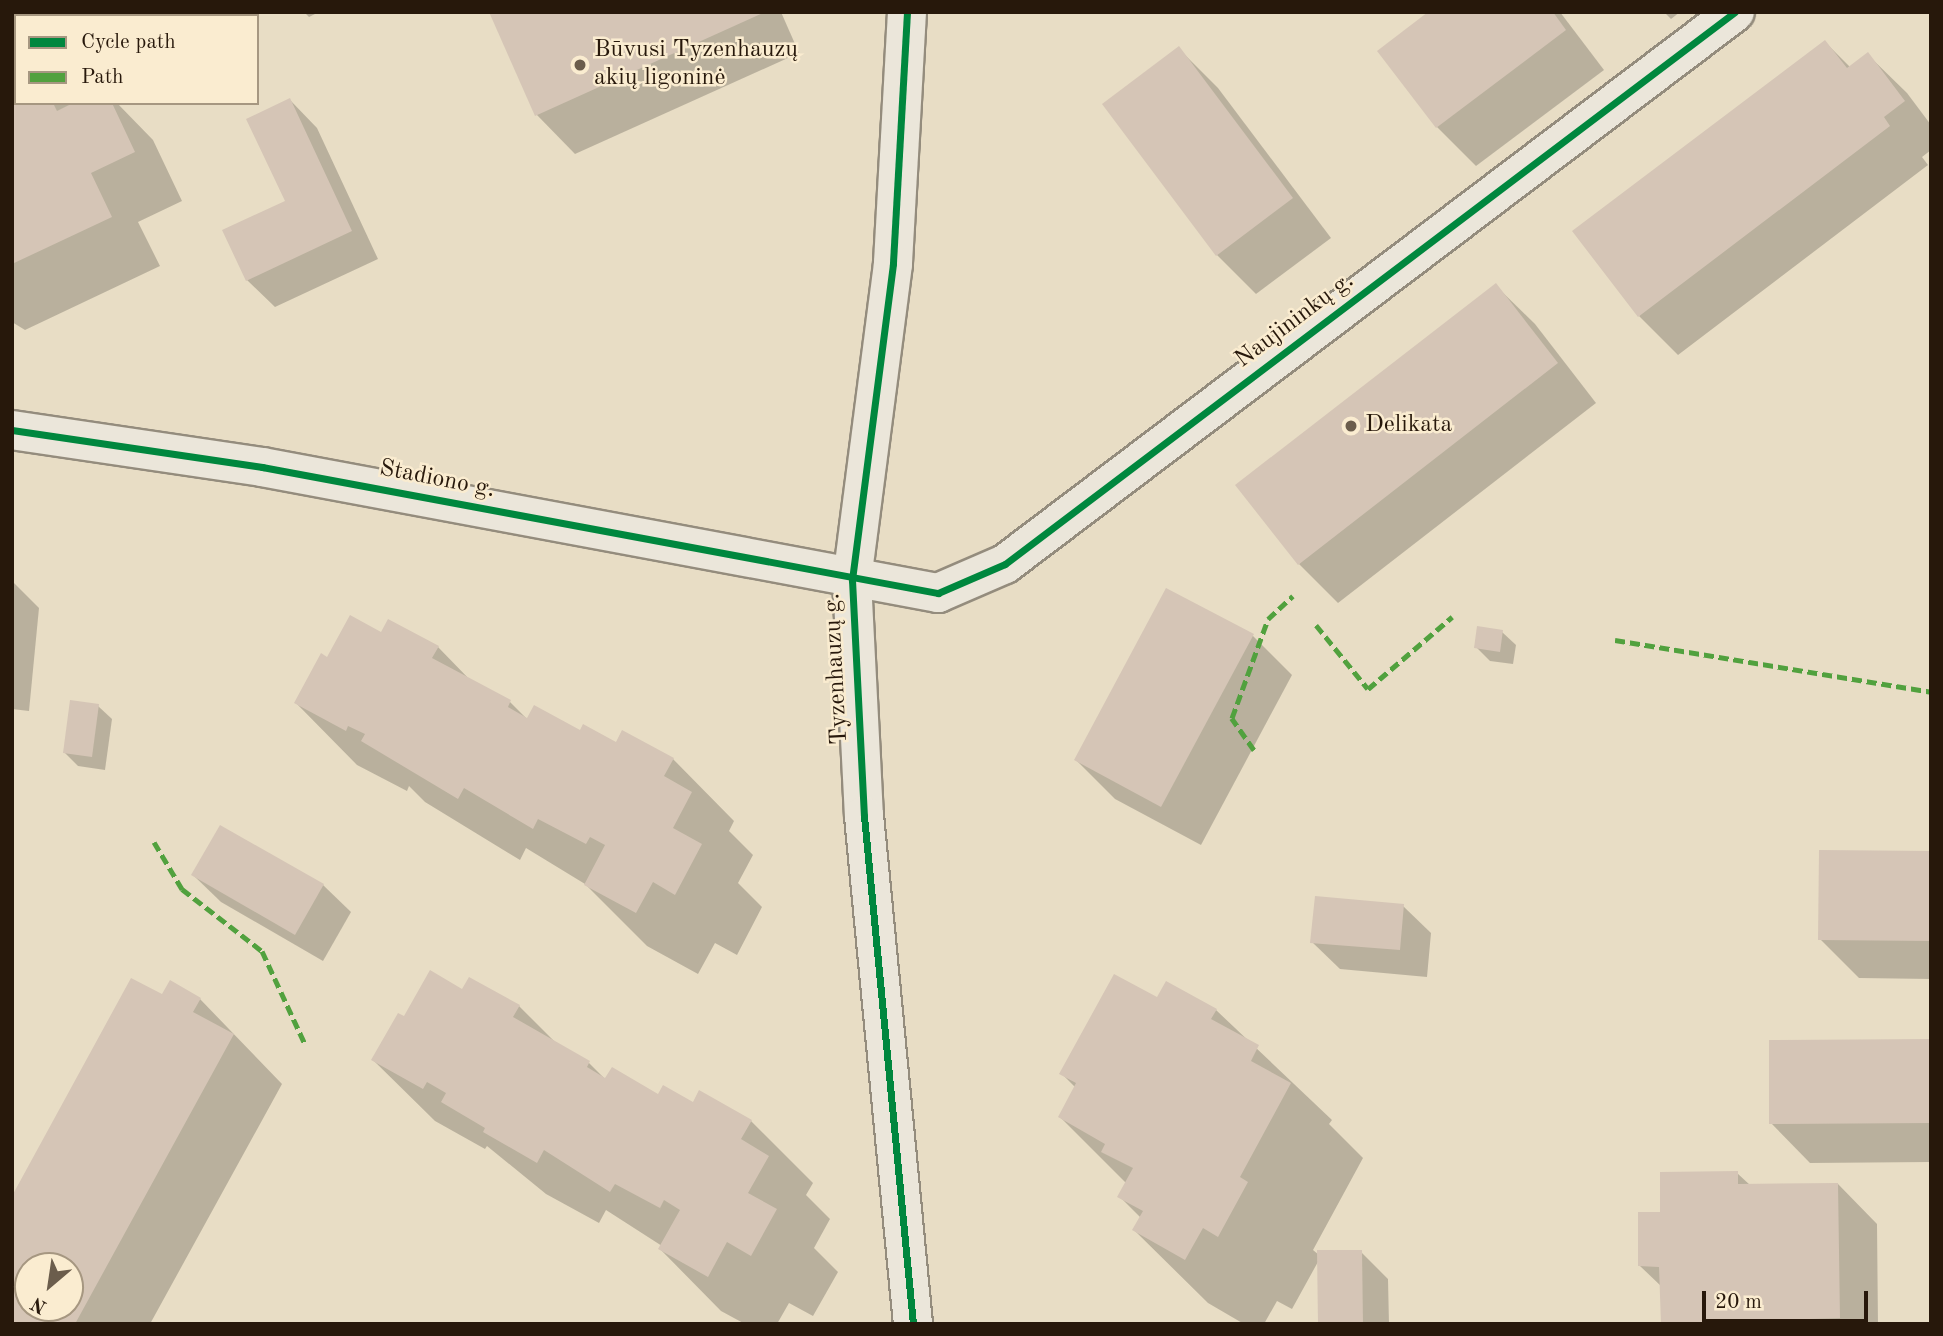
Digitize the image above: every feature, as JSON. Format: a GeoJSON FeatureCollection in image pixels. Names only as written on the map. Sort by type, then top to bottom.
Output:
{"type":"FeatureCollection","features":[{"type":"Feature","properties":{"kind":"street","name":"Tyzenhauzų g."},"geometry":{"type":"LineString","coordinates":[[907,12],[893,264],[852,580],[864,816],[914,1324]]}},
{"type":"Feature","properties":{"kind":"street","name":"Naujininkų g."},"geometry":{"type":"LineString","coordinates":[[852,580],[938,593],[1005,564],[1735,12]]}},
{"type":"Feature","properties":{"kind":"street","name":"Stadiono g."},"geometry":{"type":"LineString","coordinates":[[12,430],[262,467],[852,580]]}},
{"type":"Feature","properties":{"kind":"building","name":"Būvusi Tyzenhauzų akių ligoninė"},"geometry":{"type":"Polygon","coordinates":[[[489,12],[765,12],[535,116],[489,12]]]}},
{"type":"Feature","properties":{"kind":"building"},"geometry":{"type":"Polygon","coordinates":[[[1428,12],[1553,12],[1566,30],[1436,128],[1377,51],[1428,12]]]}},
{"type":"Feature","properties":{"kind":"building"},"geometry":{"type":"Polygon","coordinates":[[[12,16],[14,105],[54,105],[57,111],[69,105],[113,105],[135,152],[91,173],[112,217],[12,264],[12,16]]]}},
{"type":"Feature","properties":{"kind":"building"},"geometry":{"type":"Polygon","coordinates":[[[1825,40],[1847,68],[1868,52],[1905,101],[1884,117],[1890,126],[1638,317],[1572,231],[1825,40]]]}},
{"type":"Feature","properties":{"kind":"building"},"geometry":{"type":"Polygon","coordinates":[[[1179,46],[1293,198],[1216,256],[1102,104],[1179,46]]]}},
{"type":"Feature","properties":{"kind":"building"},"geometry":{"type":"Polygon","coordinates":[[[290,98],[352,231],[246,281],[222,230],[285,201],[246,119],[290,98]]]}},
{"type":"Feature","properties":{"kind":"building"},"geometry":{"type":"Polygon","coordinates":[[[1496,283],[1558,363],[1298,565],[1235,485],[1496,283]]]}},
{"type":"Feature","properties":{"kind":"building"},"geometry":{"type":"Polygon","coordinates":[[[1166,588],[1254,634],[1161,807],[1074,760],[1166,588]]]}},
{"type":"Feature","properties":{"kind":"building"},"geometry":{"type":"Polygon","coordinates":[[[350,615],[381,632],[388,619],[439,646],[432,658],[511,700],[508,707],[527,718],[534,705],[580,730],[583,724],[616,742],[622,730],[674,758],[664,776],[692,792],[673,828],[702,844],[675,895],[653,882],[636,913],[584,885],[605,845],[590,837],[586,844],[538,819],[533,829],[464,788],[458,799],[361,741],[365,734],[348,726],[346,731],[294,703],[321,653],[327,657],[350,615]]]}},
{"type":"Feature","properties":{"kind":"building"},"geometry":{"type":"Polygon","coordinates":[[[1477,626],[1503,630],[1500,652],[1474,648],[1477,626]]]}},
{"type":"Feature","properties":{"kind":"building"},"geometry":{"type":"Polygon","coordinates":[[[70,700],[99,704],[92,757],[63,753],[70,700]]]}},
{"type":"Feature","properties":{"kind":"building"},"geometry":{"type":"Polygon","coordinates":[[[220,825],[324,884],[295,935],[191,875],[220,825]]]}},
{"type":"Feature","properties":{"kind":"building"},"geometry":{"type":"Polygon","coordinates":[[[1819,850],[1931,851],[1931,941],[1818,940],[1819,850]]]}},
{"type":"Feature","properties":{"kind":"building"},"geometry":{"type":"Polygon","coordinates":[[[1315,896],[1404,904],[1400,950],[1310,943],[1315,896]]]}},
{"type":"Feature","properties":{"kind":"building"},"geometry":{"type":"Polygon","coordinates":[[[430,970],[462,989],[469,977],[520,1005],[513,1017],[590,1061],[587,1067],[605,1078],[612,1067],[658,1094],[663,1085],[693,1102],[699,1090],[752,1120],[741,1139],[769,1156],[748,1193],[777,1209],[751,1256],[727,1242],[708,1277],[658,1249],[680,1210],[664,1200],[660,1208],[615,1184],[610,1192],[544,1150],[537,1163],[483,1132],[485,1128],[441,1102],[446,1093],[427,1082],[423,1089],[371,1060],[398,1013],[404,1016],[430,970]]]}},
{"type":"Feature","properties":{"kind":"building"},"geometry":{"type":"Polygon","coordinates":[[[1114,974],[1157,997],[1166,981],[1217,1009],[1211,1019],[1259,1045],[1251,1061],[1291,1083],[1240,1177],[1248,1182],[1218,1237],[1203,1228],[1185,1260],[1132,1230],[1143,1211],[1117,1197],[1133,1168],[1101,1152],[1105,1144],[1058,1117],[1076,1083],[1059,1074],[1114,974]]]}},
{"type":"Feature","properties":{"kind":"building"},"geometry":{"type":"Polygon","coordinates":[[[131,978],[162,994],[170,980],[201,998],[193,1012],[234,1034],[84,1308],[84,1252],[14,1252],[14,1322],[76,1322],[75,1324],[12,1324],[12,1196],[131,978]]]}},
{"type":"Feature","properties":{"kind":"building"},"geometry":{"type":"Polygon","coordinates":[[[1931,1039],[1931,1123],[1769,1124],[1769,1040],[1931,1039]]]}},
{"type":"Feature","properties":{"kind":"building"},"geometry":{"type":"Polygon","coordinates":[[[1738,1171],[1738,1184],[1838,1183],[1840,1318],[1661,1324],[1659,1267],[1638,1266],[1638,1212],[1660,1212],[1660,1172],[1738,1171]]]}},
{"type":"Feature","properties":{"kind":"building"},"geometry":{"type":"Polygon","coordinates":[[[1317,1250],[1362,1250],[1363,1324],[1318,1324],[1317,1250]]]}},
{"type":"Feature","properties":{"kind":"marked path"},"geometry":{"type":"LineString","coordinates":[[1254,750],[1232,718],[1268,619],[1293,596]]}},
{"type":"Feature","properties":{"kind":"marked path"},"geometry":{"type":"LineString","coordinates":[[1316,625],[1368,689],[1452,617]]}},
{"type":"Feature","properties":{"kind":"marked path"},"geometry":{"type":"LineString","coordinates":[[1615,640],[1931,692]]}},
{"type":"Feature","properties":{"kind":"marked path"},"geometry":{"type":"LineString","coordinates":[[154,842],[182,889],[262,951],[305,1044]]}},
{"type":"Feature","properties":{"kind":"cycle path"},"geometry":{"type":"LineString","coordinates":[[907,12],[893,264],[852,580],[864,816],[913,1324]]}},
{"type":"Feature","properties":{"kind":"cycle path"},"geometry":{"type":"LineString","coordinates":[[12,430],[262,467],[938,593],[1005,564],[1735,12]]}},
{"type":"Feature","properties":{"kind":"place","name":"Būvusi Tyzenhauzų akių ligoninė"},"geometry":{"type":"Point","coordinates":[580,65]}},
{"type":"Feature","properties":{"kind":"place","name":"Delikata"},"geometry":{"type":"Point","coordinates":[1351,426]}}]}
